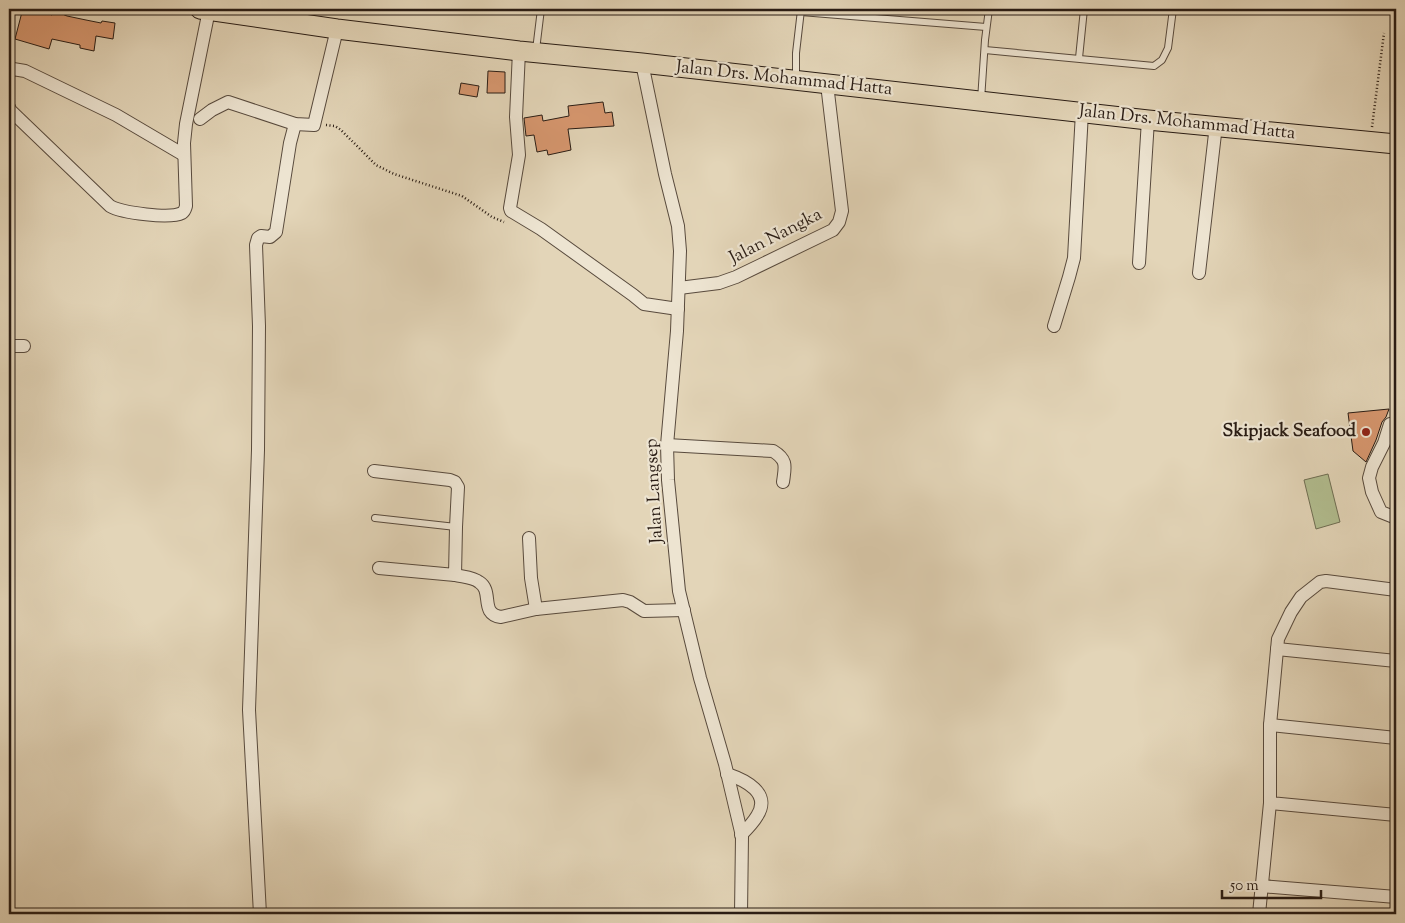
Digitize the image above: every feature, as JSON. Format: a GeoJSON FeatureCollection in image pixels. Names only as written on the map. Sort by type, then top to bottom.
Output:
{"type":"FeatureCollection","features":[{"type":"Feature","properties":{"kind":"main road","name":"Jalan Drs. Mohammad Hatta"},"geometry":{"type":"LineString","coordinates":[[204,9],[337,29],[528,52],[1148,120],[1216,125],[1396,144]]}},
{"type":"Feature","properties":{"kind":"street"},"geometry":{"type":"LineString","coordinates":[[9,107],[110,206],[119,210],[140,214],[163,215],[182,213],[186,206],[184,149],[186,124],[204,9]]}},
{"type":"Feature","properties":{"kind":"street"},"geometry":{"type":"LineString","coordinates":[[200,119],[228,102],[295,124],[316,118],[337,29]]}},
{"type":"Feature","properties":{"kind":"street"},"geometry":{"type":"LineString","coordinates":[[528,52],[516,117],[519,155],[511,211],[541,229],[644,304],[678,310]]}},
{"type":"Feature","properties":{"kind":"street","name":"Jalan Langsep"},"geometry":{"type":"LineString","coordinates":[[642,63],[678,226],[680,251],[676,346],[667,445],[668,480],[679,592],[700,678],[727,774],[741,835],[741,914]]}},
{"type":"Feature","properties":{"kind":"street"},"geometry":{"type":"LineString","coordinates":[[9,73],[13,69],[25,71],[184,149]]}},
{"type":"Feature","properties":{"kind":"street","name":"Jalan Nangka"},"geometry":{"type":"LineString","coordinates":[[679,288],[720,283],[736,277],[833,230],[840,222],[842,211],[827,84]]}},
{"type":"Feature","properties":{"kind":"street"},"geometry":{"type":"LineString","coordinates":[[1054,326],[1074,258],[1082,112]]}},
{"type":"Feature","properties":{"kind":"street"},"geometry":{"type":"LineString","coordinates":[[1139,263],[1148,120]]}},
{"type":"Feature","properties":{"kind":"street"},"geometry":{"type":"LineString","coordinates":[[260,914],[249,710],[258,450],[259,326],[256,245],[258,238],[261,236],[270,237],[276,232],[290,143],[295,124]]}},
{"type":"Feature","properties":{"kind":"street"},"geometry":{"type":"LineString","coordinates":[[1199,274],[1216,125]]}},
{"type":"Feature","properties":{"kind":"street"},"geometry":{"type":"LineString","coordinates":[[9,346],[24,346]]}},
{"type":"Feature","properties":{"kind":"street"},"geometry":{"type":"LineString","coordinates":[[1390,424],[1369,478],[1372,492],[1381,512],[1396,518]]}},
{"type":"Feature","properties":{"kind":"street"},"geometry":{"type":"LineString","coordinates":[[667,445],[773,451],[781,456],[785,465],[783,482]]}},
{"type":"Feature","properties":{"kind":"street"},"geometry":{"type":"LineString","coordinates":[[374,471],[455,482],[458,487],[455,575]]}},
{"type":"Feature","properties":{"kind":"street"},"geometry":{"type":"LineString","coordinates":[[1380,508],[1386,506],[1396,510]]}},
{"type":"Feature","properties":{"kind":"street"},"geometry":{"type":"LineString","coordinates":[[528,538],[536,609]]}},
{"type":"Feature","properties":{"kind":"street"},"geometry":{"type":"LineString","coordinates":[[379,568],[472,578],[484,585],[488,609],[495,616],[501,617],[536,609],[623,600],[644,611],[684,610]]}},
{"type":"Feature","properties":{"kind":"street"},"geometry":{"type":"LineString","coordinates":[[1259,914],[1270,803],[1270,725],[1278,639],[1291,612],[1301,597],[1320,582],[1326,581],[1396,590]]}},
{"type":"Feature","properties":{"kind":"street"},"geometry":{"type":"LineString","coordinates":[[1277,649],[1396,661]]}},
{"type":"Feature","properties":{"kind":"street"},"geometry":{"type":"LineString","coordinates":[[1270,725],[1396,738]]}},
{"type":"Feature","properties":{"kind":"street"},"geometry":{"type":"LineString","coordinates":[[727,774],[737,777],[754,787],[760,796],[761,806],[759,814],[741,835]]}},
{"type":"Feature","properties":{"kind":"street"},"geometry":{"type":"LineString","coordinates":[[1270,803],[1396,814]]}},
{"type":"Feature","properties":{"kind":"street"},"geometry":{"type":"LineString","coordinates":[[1261,886],[1396,897]]}},
{"type":"Feature","properties":{"kind":"lane"},"geometry":{"type":"LineString","coordinates":[[528,52],[541,9]]}},
{"type":"Feature","properties":{"kind":"lane"},"geometry":{"type":"LineString","coordinates":[[981,101],[989,9]]}},
{"type":"Feature","properties":{"kind":"lane"},"geometry":{"type":"LineString","coordinates":[[1079,58],[1084,9]]}},
{"type":"Feature","properties":{"kind":"lane"},"geometry":{"type":"LineString","coordinates":[[985,50],[1154,66],[1162,60],[1168,48],[1172,9]]}},
{"type":"Feature","properties":{"kind":"lane"},"geometry":{"type":"LineString","coordinates":[[796,81],[796,53],[801,10],[986,27]]}},
{"type":"Feature","properties":{"kind":"lane"},"geometry":{"type":"LineString","coordinates":[[375,518],[456,527]]}},
{"type":"Feature","properties":{"kind":"path"},"geometry":{"type":"LineString","coordinates":[[1370,141],[1384,34]]}},
{"type":"Feature","properties":{"kind":"path"},"geometry":{"type":"LineString","coordinates":[[316,118],[329,125],[336,126],[376,165],[394,174],[462,196],[492,217],[505,222]]}},
{"type":"Feature","properties":{"kind":"green space"},"geometry":{"type":"Polygon","coordinates":[[[1328,474],[1340,522],[1316,529],[1304,480],[1328,474]]]}},
{"type":"Feature","properties":{"kind":"building"},"geometry":{"type":"Polygon","coordinates":[[[28,9],[52,15],[53,10],[67,16],[86,20],[115,23],[113,39],[96,36],[94,51],[80,48],[80,45],[52,39],[49,49],[15,39],[22,12],[26,13],[28,9]]]}},
{"type":"Feature","properties":{"kind":"building"},"geometry":{"type":"Polygon","coordinates":[[[488,71],[505,72],[505,93],[487,93],[488,71]]]}},
{"type":"Feature","properties":{"kind":"building"},"geometry":{"type":"Polygon","coordinates":[[[461,83],[479,86],[477,97],[459,94],[461,83]]]}},
{"type":"Feature","properties":{"kind":"building"},"geometry":{"type":"Polygon","coordinates":[[[603,102],[605,113],[612,112],[614,126],[568,129],[571,150],[548,155],[547,150],[537,152],[534,135],[526,136],[524,118],[542,115],[543,121],[569,116],[568,106],[603,102]]]}},
{"type":"Feature","properties":{"kind":"building","name":"Skipjack Seafood"},"geometry":{"type":"Polygon","coordinates":[[[1389,409],[1366,462],[1353,451],[1348,413],[1389,409]]]}},
{"type":"Feature","properties":{"kind":"place","name":"Skipjack Seafood"},"geometry":{"type":"Point","coordinates":[1366,432]}}]}
